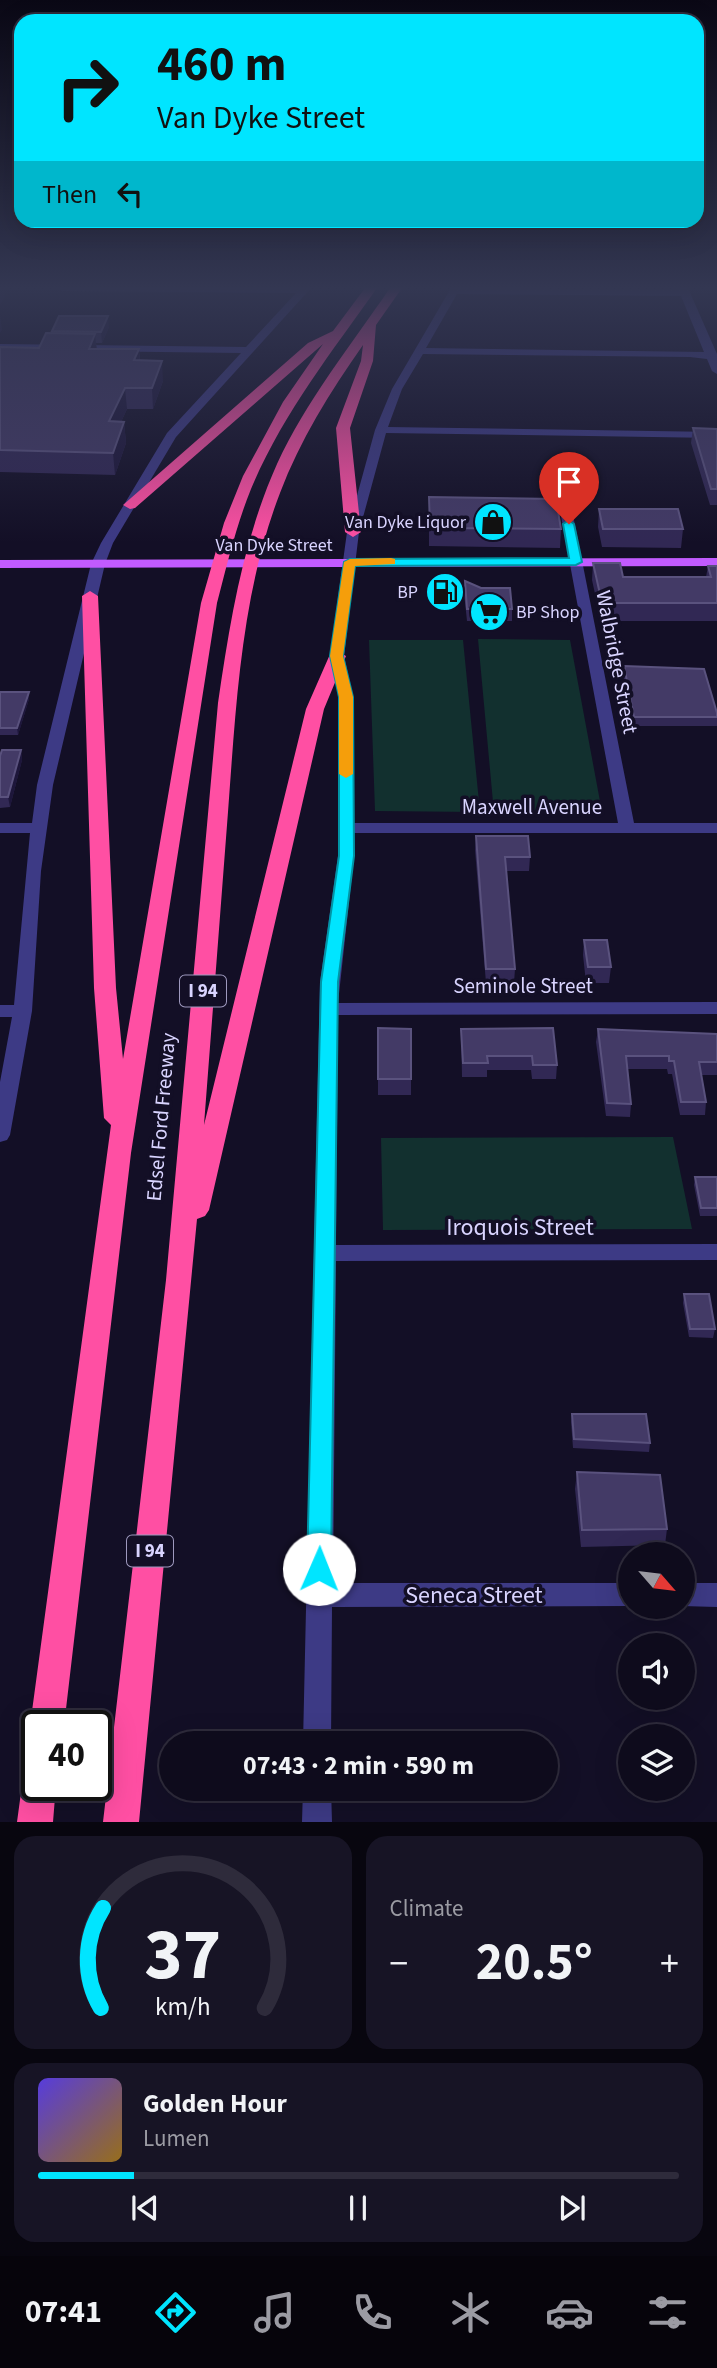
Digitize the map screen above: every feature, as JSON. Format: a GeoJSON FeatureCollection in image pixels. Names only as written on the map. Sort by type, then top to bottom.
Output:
{"type":"FeatureCollection","features":[{"type":"Feature","properties":{"kind":"highway"},"geometry":{"type":"LineString","coordinates":[[130,505],[281,373]]}},
{"type":"Feature","properties":{"kind":"highway","name":"Edsel Ford Freeway"},"geometry":{"type":"LineString","coordinates":[[49,1710],[119,1153],[209,603],[231,522],[250,476],[309,373]]}},
{"type":"Feature","properties":{"kind":"highway","name":"Edsel Ford Freeway"},"geometry":{"type":"LineString","coordinates":[[121,1822],[179,1280],[227,703],[239,608],[260,523],[285,463],[320,399],[338,373]]}},
{"type":"Feature","properties":{"kind":"highway"},"geometry":{"type":"LineString","coordinates":[[353,532],[342,428],[363,373]]}},
{"type":"Feature","properties":{"kind":"highway"},"geometry":{"type":"LineString","coordinates":[[90,596],[105,988],[119,1153]]}},
{"type":"Feature","properties":{"kind":"highway"},"geometry":{"type":"LineString","coordinates":[[179,1280],[312,722],[337,656]]}},
{"type":"Feature","properties":{"kind":"highway"},"geometry":{"type":"LineString","coordinates":[[35,1822],[37,1801]]}},
{"type":"Feature","properties":{"kind":"main road","name":"Van Dyke Street"},"geometry":{"type":"LineString","coordinates":[[0,564],[717,562]]}},
{"type":"Feature","properties":{"kind":"street"},"geometry":{"type":"LineString","coordinates":[[0,1135],[23,1011],[38,828],[45,785],[98,564],[107,543],[171,435],[228,373]]}},
{"type":"Feature","properties":{"kind":"street"},"geometry":{"type":"LineString","coordinates":[[317,1731],[328,1009],[346,856],[346,697],[337,656],[353,532],[381,430],[406,373]]}},
{"type":"Feature","properties":{"kind":"street"},"geometry":{"type":"LineString","coordinates":[[381,430],[717,435]]}},
{"type":"Feature","properties":{"kind":"street","name":"Walbridge Street"},"geometry":{"type":"LineString","coordinates":[[565,505],[627,828]]}},
{"type":"Feature","properties":{"kind":"street"},"geometry":{"type":"LineString","coordinates":[[0,828],[38,828]]}},
{"type":"Feature","properties":{"kind":"street","name":"Maxwell Avenue"},"geometry":{"type":"LineString","coordinates":[[346,828],[717,828]]}},
{"type":"Feature","properties":{"kind":"street","name":"Seminole Street"},"geometry":{"type":"LineString","coordinates":[[328,1009],[717,1008]]}},
{"type":"Feature","properties":{"kind":"street"},"geometry":{"type":"LineString","coordinates":[[0,1011],[23,1011]]}},
{"type":"Feature","properties":{"kind":"street","name":"Iroquois Street"},"geometry":{"type":"LineString","coordinates":[[324,1254],[717,1252]]}},
{"type":"Feature","properties":{"kind":"street","name":"Seneca Street"},"geometry":{"type":"LineString","coordinates":[[318,1595],[618,1595]]}},
{"type":"Feature","properties":{"kind":"street"},"geometry":{"type":"LineString","coordinates":[[695,1595],[717,1595]]}},
{"type":"Feature","properties":{"kind":"street"},"geometry":{"type":"LineString","coordinates":[[317,1801],[317,1822]]}},
{"type":"Feature","properties":{"kind":"green space"},"geometry":{"type":"Polygon","coordinates":[[[478,639],[570,640],[602,812],[494,813],[478,639]]]}},
{"type":"Feature","properties":{"kind":"green space"},"geometry":{"type":"Polygon","coordinates":[[[369,640],[463,640],[480,812],[375,811],[369,640]]]}},
{"type":"Feature","properties":{"kind":"green space"},"geometry":{"type":"Polygon","coordinates":[[[673,1137],[692,1229],[383,1230],[381,1138],[673,1137]]]}},
{"type":"Feature","properties":{"kind":"building"},"geometry":{"type":"Polygon","coordinates":[[[0,373],[158,373],[152,388],[125,388],[109,421],[124,422],[113,453],[0,450],[0,373]]]}},
{"type":"Feature","properties":{"kind":"building"},"geometry":{"type":"Polygon","coordinates":[[[693,428],[717,429],[717,489],[711,489],[693,428]]]}},
{"type":"Feature","properties":{"kind":"building"},"geometry":{"type":"Polygon","coordinates":[[[429,497],[556,499],[561,529],[430,528],[429,497]]]}},
{"type":"Feature","properties":{"kind":"building"},"geometry":{"type":"Polygon","coordinates":[[[599,509],[678,509],[683,529],[603,529],[599,509]]]}},
{"type":"Feature","properties":{"kind":"building"},"geometry":{"type":"Polygon","coordinates":[[[593,563],[620,563],[623,577],[711,577],[708,566],[717,566],[717,603],[602,603],[593,563]]]}},
{"type":"Feature","properties":{"kind":"building"},"geometry":{"type":"Polygon","coordinates":[[[465,581],[481,588],[510,588],[512,609],[467,609],[465,581]]]}},
{"type":"Feature","properties":{"kind":"building"},"geometry":{"type":"Polygon","coordinates":[[[624,666],[704,669],[717,717],[634,717],[624,666]]]}},
{"type":"Feature","properties":{"kind":"building"},"geometry":{"type":"Polygon","coordinates":[[[0,692],[29,692],[17,728],[0,728],[0,692]]]}},
{"type":"Feature","properties":{"kind":"building"},"geometry":{"type":"Polygon","coordinates":[[[2,750],[21,750],[8,797],[0,797],[2,750]]]}},
{"type":"Feature","properties":{"kind":"building"},"geometry":{"type":"Polygon","coordinates":[[[476,836],[528,836],[530,857],[505,857],[515,969],[486,969],[476,836]]]}},
{"type":"Feature","properties":{"kind":"building"},"geometry":{"type":"Polygon","coordinates":[[[584,940],[607,940],[611,967],[588,967],[584,940]]]}},
{"type":"Feature","properties":{"kind":"building"},"geometry":{"type":"Polygon","coordinates":[[[378,1028],[411,1029],[411,1079],[378,1079],[378,1028]]]}},
{"type":"Feature","properties":{"kind":"building"},"geometry":{"type":"Polygon","coordinates":[[[553,1028],[557,1065],[533,1065],[532,1056],[487,1056],[488,1063],[463,1063],[461,1029],[553,1028]]]}},
{"type":"Feature","properties":{"kind":"building"},"geometry":{"type":"Polygon","coordinates":[[[598,1029],[717,1034],[717,1062],[699,1062],[706,1102],[681,1102],[674,1061],[669,1061],[669,1056],[626,1056],[631,1104],[607,1103],[598,1029]]]}},
{"type":"Feature","properties":{"kind":"building"},"geometry":{"type":"Polygon","coordinates":[[[695,1177],[717,1177],[717,1208],[701,1208],[695,1177]]]}},
{"type":"Feature","properties":{"kind":"building"},"geometry":{"type":"Polygon","coordinates":[[[684,1294],[709,1294],[715,1329],[690,1329],[684,1294]]]}},
{"type":"Feature","properties":{"kind":"building"},"geometry":{"type":"Polygon","coordinates":[[[572,1414],[646,1414],[650,1443],[574,1439],[572,1414]]]}},
{"type":"Feature","properties":{"kind":"building"},"geometry":{"type":"Polygon","coordinates":[[[577,1472],[660,1475],[667,1529],[582,1530],[577,1472]]]}},
{"type":"Feature","properties":{"kind":"slow traffic"},"geometry":{"type":"LineString","coordinates":[[346,774],[346,697],[337,656],[350,562],[391,561]]}},
{"type":"Feature","properties":{"kind":"place","name":"Van Dyke Liquor"},"geometry":{"type":"Point","coordinates":[493,522]}},
{"type":"Feature","properties":{"kind":"place","name":"BP"},"geometry":{"type":"Point","coordinates":[445,592]}},
{"type":"Feature","properties":{"kind":"place","name":"BP Shop"},"geometry":{"type":"Point","coordinates":[489,612]}},
{"type":"Feature","properties":{"kind":"route"},"geometry":{"type":"LineString","coordinates":[[319,1569],[329,982],[346,856],[346,697],[337,656],[350,562],[576,562],[569,524]]}}]}
